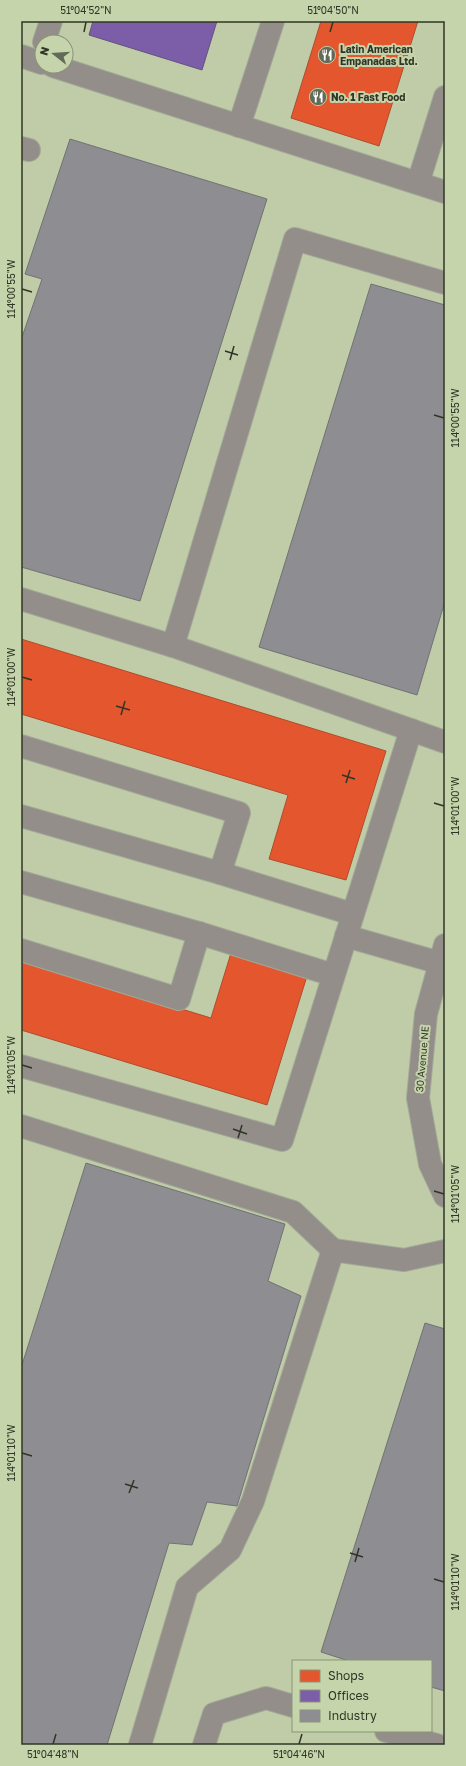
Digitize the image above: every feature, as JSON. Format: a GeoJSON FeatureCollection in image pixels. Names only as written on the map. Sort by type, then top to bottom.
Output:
{"type":"FeatureCollection","features":[{"type":"Feature","properties":{"kind":"street"},"geometry":{"type":"LineString","coordinates":[[47,34],[51,21]]}},
{"type":"Feature","properties":{"kind":"street"},"geometry":{"type":"LineString","coordinates":[[239,126],[273,21]]}},
{"type":"Feature","properties":{"kind":"street"},"geometry":{"type":"LineString","coordinates":[[74,68],[239,126],[445,192]]}},
{"type":"Feature","properties":{"kind":"street"},"geometry":{"type":"LineString","coordinates":[[418,183],[445,97]]}},
{"type":"Feature","properties":{"kind":"street"},"geometry":{"type":"LineString","coordinates":[[173,646],[295,239],[445,283]]}},
{"type":"Feature","properties":{"kind":"street"},"geometry":{"type":"LineString","coordinates":[[21,599],[173,646],[445,742]]}},
{"type":"Feature","properties":{"kind":"street"},"geometry":{"type":"LineString","coordinates":[[21,1066],[282,1140],[411,730]]}},
{"type":"Feature","properties":{"kind":"street"},"geometry":{"type":"LineString","coordinates":[[21,746],[238,813],[220,873]]}},
{"type":"Feature","properties":{"kind":"street"},"geometry":{"type":"LineString","coordinates":[[21,816],[220,873],[352,914]]}},
{"type":"Feature","properties":{"kind":"street"},"geometry":{"type":"LineString","coordinates":[[21,882],[199,933],[334,975]]}},
{"type":"Feature","properties":{"kind":"street"},"geometry":{"type":"LineString","coordinates":[[21,950],[179,999],[199,933]]}},
{"type":"Feature","properties":{"kind":"street"},"geometry":{"type":"LineString","coordinates":[[346,936],[442,954]]}},
{"type":"Feature","properties":{"kind":"street","name":"30 Avenue NE"},"geometry":{"type":"LineString","coordinates":[[442,954],[426,1014],[418,1098],[430,1164],[445,1196]]}},
{"type":"Feature","properties":{"kind":"street"},"geometry":{"type":"LineString","coordinates":[[21,1126],[292,1212],[333,1250],[404,1260],[445,1251]]}},
{"type":"Feature","properties":{"kind":"street"},"geometry":{"type":"LineString","coordinates":[[140,1745],[187,1587],[230,1550],[253,1501],[333,1250]]}},
{"type":"Feature","properties":{"kind":"street"},"geometry":{"type":"LineString","coordinates":[[204,1745],[214,1714],[266,1698],[292,1706]]}},
{"type":"Feature","properties":{"kind":"street"},"geometry":{"type":"LineString","coordinates":[[390,1732],[437,1745]]}},
{"type":"Feature","properties":{"kind":"shaded area"},"geometry":{"type":"Polygon","coordinates":[[[21,21],[445,21],[445,1745],[21,1745],[21,21]]]}},
{"type":"Feature","properties":{"kind":"building: Shops"},"geometry":{"type":"Polygon","coordinates":[[[321,21],[418,21],[379,146],[291,118],[321,21]]]}},
{"type":"Feature","properties":{"kind":"building: Shops"},"geometry":{"type":"Polygon","coordinates":[[[21,639],[386,751],[346,880],[269,859],[288,795],[21,714],[21,639]]]}},
{"type":"Feature","properties":{"kind":"building: Shops"},"geometry":{"type":"Polygon","coordinates":[[[231,953],[307,976],[267,1105],[21,1030],[21,960],[211,1018],[231,953]]]}},
{"type":"Feature","properties":{"kind":"building: Offices"},"geometry":{"type":"Polygon","coordinates":[[[93,21],[217,21],[202,70],[89,35],[93,21]]]}},
{"type":"Feature","properties":{"kind":"building: Industry"},"geometry":{"type":"Polygon","coordinates":[[[70,139],[267,199],[140,601],[21,567],[21,340],[42,279],[25,274],[70,139]]]}},
{"type":"Feature","properties":{"kind":"building: Industry"},"geometry":{"type":"Polygon","coordinates":[[[371,284],[445,305],[445,601],[417,695],[259,647],[371,284]]]}},
{"type":"Feature","properties":{"kind":"building: Industry"},"geometry":{"type":"Polygon","coordinates":[[[86,1163],[285,1224],[268,1281],[301,1296],[237,1506],[207,1502],[192,1545],[169,1543],[107,1745],[21,1745],[21,1368],[86,1163]]]}},
{"type":"Feature","properties":{"kind":"building: Industry"},"geometry":{"type":"Polygon","coordinates":[[[425,1323],[445,1329],[445,1691],[432,1687],[432,1660],[346,1660],[321,1652],[425,1323]]]}},
{"type":"Feature","properties":{"kind":"place","name":"Latin American Empanadas Ltd."},"geometry":{"type":"Point","coordinates":[327,55]}},
{"type":"Feature","properties":{"kind":"place","name":"No. 1 Fast Food"},"geometry":{"type":"Point","coordinates":[318,97]}}]}
